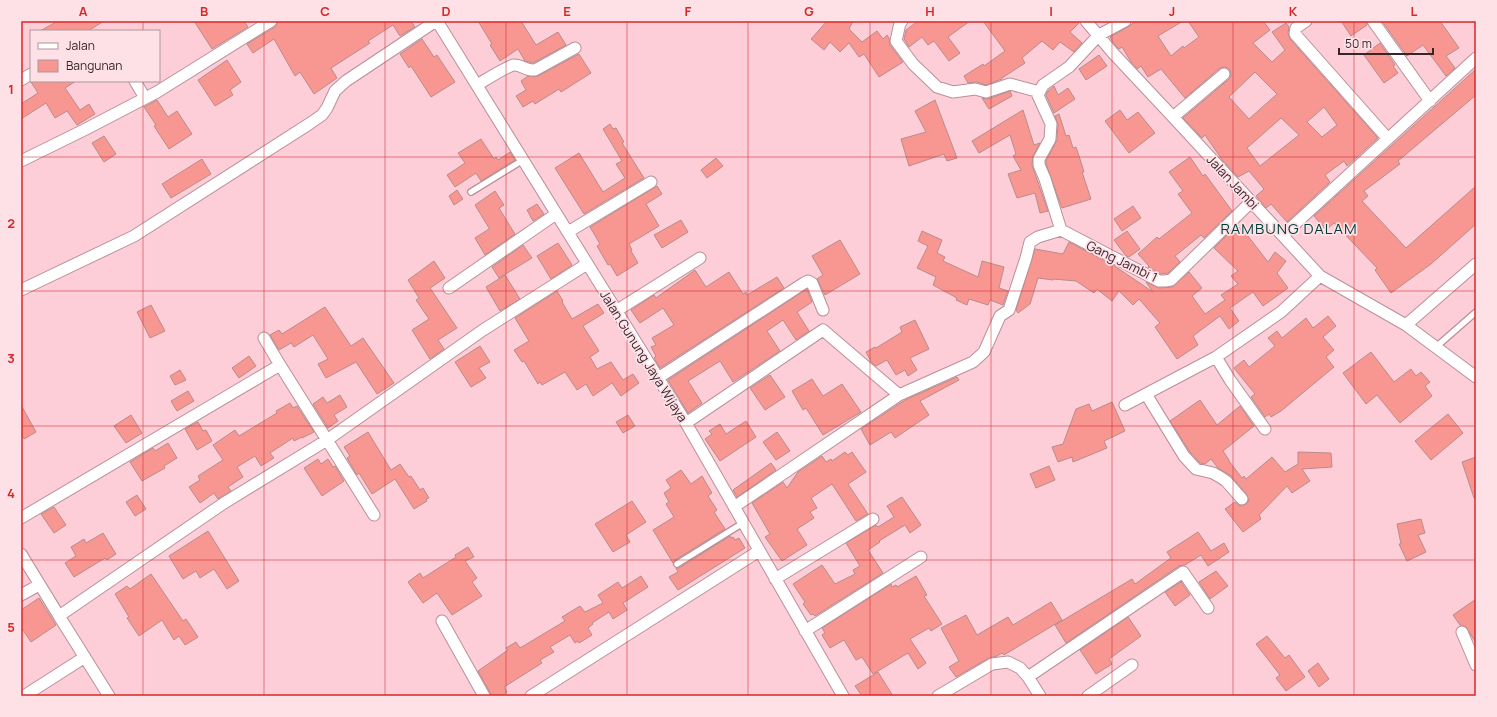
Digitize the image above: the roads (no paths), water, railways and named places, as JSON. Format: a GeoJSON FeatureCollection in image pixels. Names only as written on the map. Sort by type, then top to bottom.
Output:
{"type":"FeatureCollection","features":[{"type":"Feature","properties":{"kind":"street"},"geometry":{"type":"LineString","coordinates":[[21,161],[145,98],[271,21]]}},
{"type":"Feature","properties":{"kind":"street"},"geometry":{"type":"LineString","coordinates":[[21,290],[134,236],[302,128],[322,115],[335,91],[346,81],[437,21]]}},
{"type":"Feature","properties":{"kind":"street","name":"Jalan Gunung Jaya Wijaya"},"geometry":{"type":"LineString","coordinates":[[437,21],[686,423],[843,696]]}},
{"type":"Feature","properties":{"kind":"street"},"geometry":{"type":"LineString","coordinates":[[734,507],[899,395],[973,362],[984,352],[993,328],[1000,316],[1008,310],[1030,242],[1038,237],[1061,230],[1045,179],[1038,165],[1039,158],[1050,139],[1051,124],[1036,91],[1010,84],[986,92],[975,89],[953,92],[937,87],[913,64],[896,41],[900,23],[902,21]]}},
{"type":"Feature","properties":{"kind":"street","name":"Jalan Jambi"},"geometry":{"type":"LineString","coordinates":[[1086,21],[1113,53],[1320,276],[1406,325],[1476,377]]}},
{"type":"Feature","properties":{"kind":"street"},"geometry":{"type":"LineString","coordinates":[[1038,95],[1043,85],[1069,67],[1099,35],[1125,21]]}},
{"type":"Feature","properties":{"kind":"street"},"geometry":{"type":"LineString","coordinates":[[1306,21],[1296,28],[1296,34],[1388,139]]}},
{"type":"Feature","properties":{"kind":"street"},"geometry":{"type":"LineString","coordinates":[[1373,21],[1430,101]]}},
{"type":"Feature","properties":{"kind":"street"},"geometry":{"type":"LineString","coordinates":[[477,86],[513,65],[521,66],[528,70],[535,70],[575,48]]}},
{"type":"Feature","properties":{"kind":"street"},"geometry":{"type":"LineString","coordinates":[[1283,235],[1476,58]]}},
{"type":"Feature","properties":{"kind":"street"},"geometry":{"type":"LineString","coordinates":[[1173,117],[1224,74]]}},
{"type":"Feature","properties":{"kind":"street"},"geometry":{"type":"LineString","coordinates":[[21,80],[30,75]]}},
{"type":"Feature","properties":{"kind":"street"},"geometry":{"type":"LineString","coordinates":[[136,82],[145,98]]}},
{"type":"Feature","properties":{"kind":"street"},"geometry":{"type":"LineString","coordinates":[[568,232],[651,182]]}},
{"type":"Feature","properties":{"kind":"street","name":"Gang Jambi 1"},"geometry":{"type":"LineString","coordinates":[[1061,230],[1160,281],[1166,282],[1171,280],[1251,202]]}},
{"type":"Feature","properties":{"kind":"street"},"geometry":{"type":"LineString","coordinates":[[449,288],[556,214]]}},
{"type":"Feature","properties":{"kind":"street"},"geometry":{"type":"LineString","coordinates":[[616,311],[700,258]]}},
{"type":"Feature","properties":{"kind":"street"},"geometry":{"type":"LineString","coordinates":[[59,616],[224,503],[328,440],[483,330],[588,264]]}},
{"type":"Feature","properties":{"kind":"street"},"geometry":{"type":"LineString","coordinates":[[1406,325],[1476,264]]}},
{"type":"Feature","properties":{"kind":"street"},"geometry":{"type":"LineString","coordinates":[[1125,404],[1216,357],[1280,312],[1320,276]]}},
{"type":"Feature","properties":{"kind":"street"},"geometry":{"type":"LineString","coordinates":[[658,378],[808,281],[812,283],[823,310]]}},
{"type":"Feature","properties":{"kind":"street"},"geometry":{"type":"LineString","coordinates":[[686,423],[823,330],[899,395]]}},
{"type":"Feature","properties":{"kind":"street"},"geometry":{"type":"LineString","coordinates":[[264,338],[374,515]]}},
{"type":"Feature","properties":{"kind":"street"},"geometry":{"type":"LineString","coordinates":[[1216,357],[1230,380],[1265,429]]}},
{"type":"Feature","properties":{"kind":"street"},"geometry":{"type":"LineString","coordinates":[[21,518],[280,365]]}},
{"type":"Feature","properties":{"kind":"street"},"geometry":{"type":"LineString","coordinates":[[1146,394],[1184,456],[1196,469],[1220,476],[1242,499]]}},
{"type":"Feature","properties":{"kind":"street"},"geometry":{"type":"LineString","coordinates":[[775,578],[873,519]]}},
{"type":"Feature","properties":{"kind":"street"},"geometry":{"type":"LineString","coordinates":[[531,696],[759,551]]}},
{"type":"Feature","properties":{"kind":"street"},"geometry":{"type":"LineString","coordinates":[[21,554],[109,696]]}},
{"type":"Feature","properties":{"kind":"street"},"geometry":{"type":"LineString","coordinates":[[805,630],[922,557]]}},
{"type":"Feature","properties":{"kind":"street"},"geometry":{"type":"LineString","coordinates":[[1028,677],[1183,572],[1208,608]]}},
{"type":"Feature","properties":{"kind":"street"},"geometry":{"type":"LineString","coordinates":[[21,595],[39,585]]}},
{"type":"Feature","properties":{"kind":"street"},"geometry":{"type":"LineString","coordinates":[[442,621],[484,696]]}},
{"type":"Feature","properties":{"kind":"street"},"geometry":{"type":"LineString","coordinates":[[1462,632],[1476,665]]}},
{"type":"Feature","properties":{"kind":"street"},"geometry":{"type":"LineString","coordinates":[[24,696],[85,657]]}},
{"type":"Feature","properties":{"kind":"street"},"geometry":{"type":"LineString","coordinates":[[938,696],[992,664],[1008,662],[1020,668],[1028,677],[1040,696]]}},
{"type":"Feature","properties":{"kind":"street"},"geometry":{"type":"LineString","coordinates":[[1088,696],[1132,665]]}},
{"type":"Feature","properties":{"kind":"lane"},"geometry":{"type":"LineString","coordinates":[[471,192],[523,160]]}},
{"type":"Feature","properties":{"kind":"lane"},"geometry":{"type":"LineString","coordinates":[[1436,346],[1476,312]]}},
{"type":"Feature","properties":{"kind":"lane"},"geometry":{"type":"LineString","coordinates":[[677,564],[743,523]]}},
{"type":"Feature","properties":{"kind":"district","name":"RAMBUNG DALAM"},"geometry":{"type":"Point","coordinates":[1289,229]}}]}
